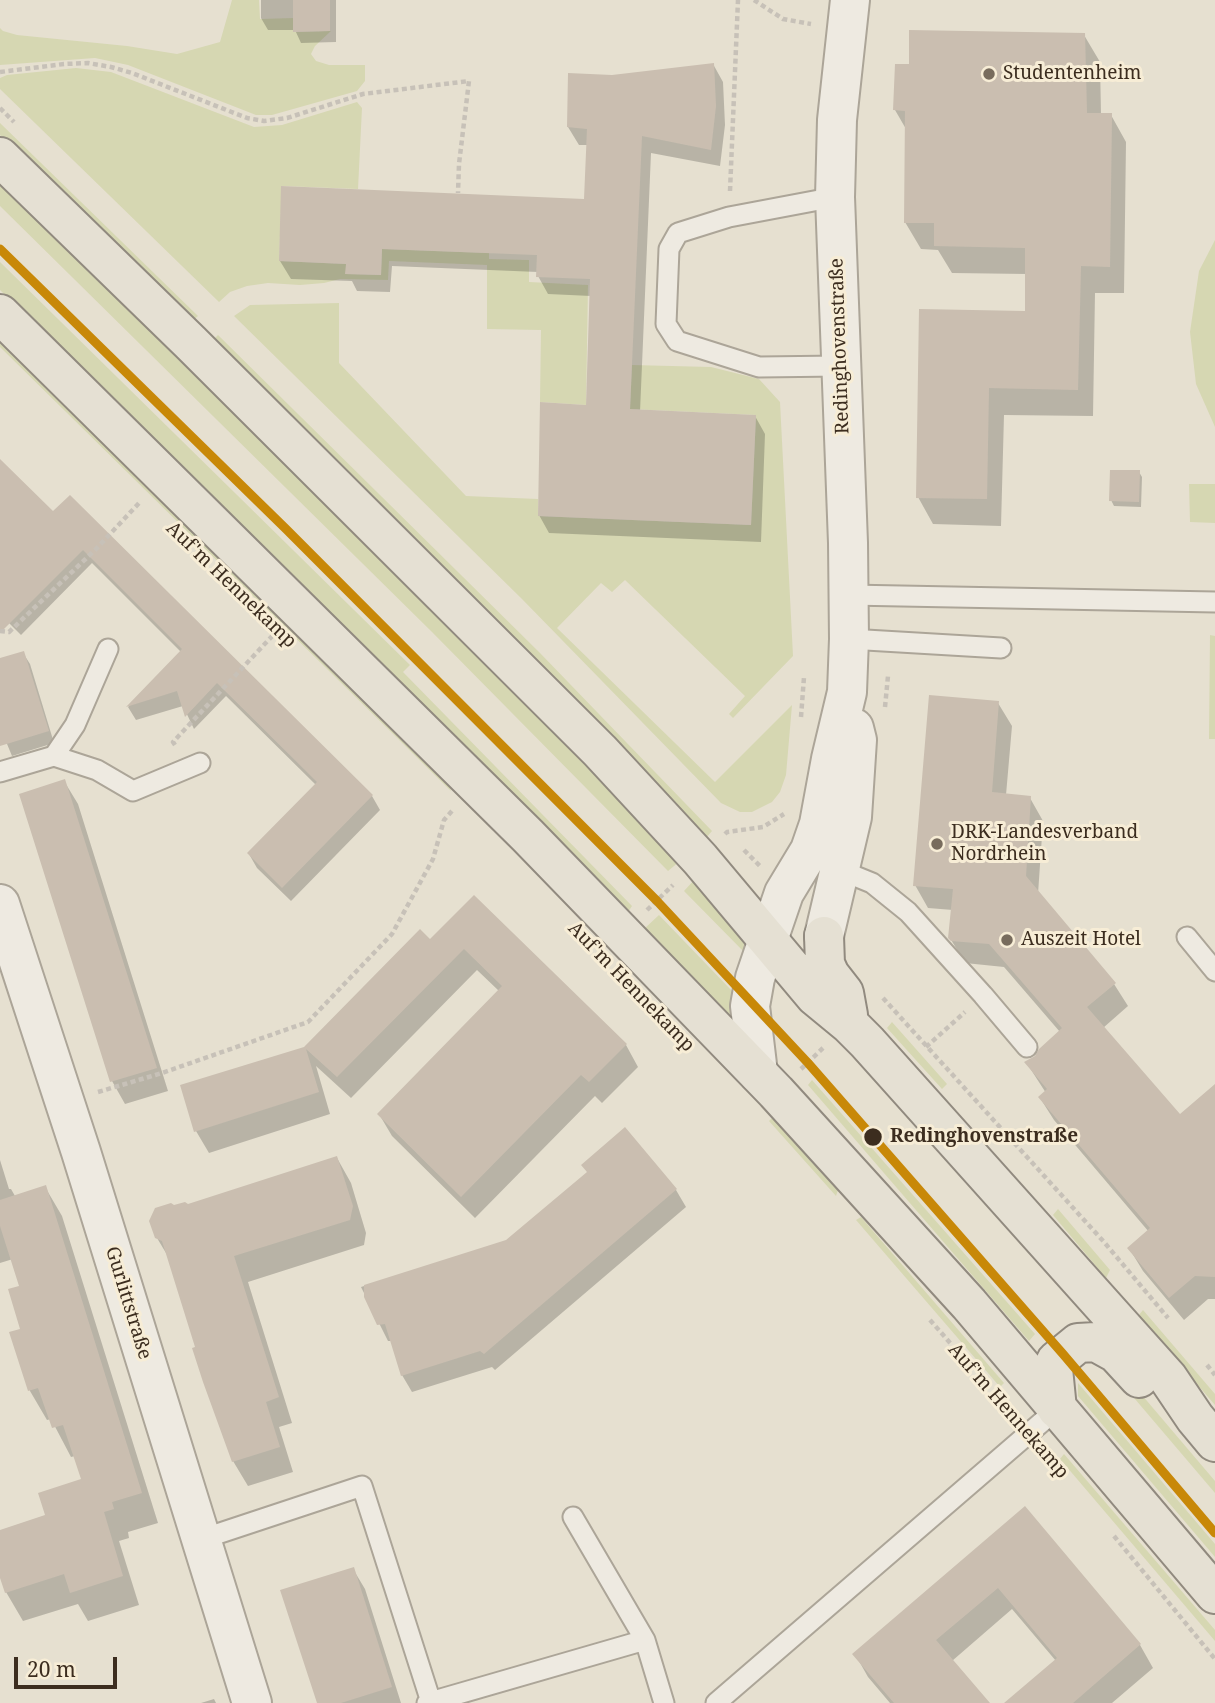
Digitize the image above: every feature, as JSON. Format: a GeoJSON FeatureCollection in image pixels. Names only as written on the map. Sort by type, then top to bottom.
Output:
{"type":"FeatureCollection","features":[{"type":"Feature","properties":{"kind":"main road","name":"Auf'm Hennekamp"},"geometry":{"type":"LineString","coordinates":[[0,157],[182,334],[600,751],[723,887],[815,996],[838,1035],[1168,1378],[1205,1430]]}},
{"type":"Feature","properties":{"kind":"main road","name":"Auf'm Hennekamp"},"geometry":{"type":"LineString","coordinates":[[0,314],[624,932],[758,1073],[969,1304],[1215,1594]]}},
{"type":"Feature","properties":{"kind":"main road"},"geometry":{"type":"LineString","coordinates":[[824,936],[825,964],[844,993],[838,1035]]}},
{"type":"Feature","properties":{"kind":"main road","name":"Auf'm Hennekamp"},"geometry":{"type":"LineString","coordinates":[[1057,1409],[1053,1369],[1056,1361],[1078,1343],[1089,1341],[1116,1353],[1167,1412],[1205,1430]]}},
{"type":"Feature","properties":{"kind":"street","name":"Redinghovenstraße"},"geometry":{"type":"LineString","coordinates":[[758,1073],[750,1006],[755,978],[785,893],[810,850],[819,824],[847,692],[849,595],[835,197],[837,120],[848,15]]}},
{"type":"Feature","properties":{"kind":"street","name":"Redinghovenstraße"},"geometry":{"type":"LineString","coordinates":[[824,936],[852,817],[857,740],[847,692]]}},
{"type":"Feature","properties":{"kind":"street"},"geometry":{"type":"LineString","coordinates":[[723,887],[785,893]]}},
{"type":"Feature","properties":{"kind":"street","name":"Gurlittstraße"},"geometry":{"type":"LineString","coordinates":[[0,904],[252,1703]]}},
{"type":"Feature","properties":{"kind":"lane"},"geometry":{"type":"LineString","coordinates":[[835,197],[729,217],[678,233],[669,248],[666,324],[677,341],[759,367],[840,366]]}},
{"type":"Feature","properties":{"kind":"lane"},"geometry":{"type":"LineString","coordinates":[[849,595],[1215,602]]}},
{"type":"Feature","properties":{"kind":"lane"},"geometry":{"type":"LineString","coordinates":[[849,639],[1001,648]]}},
{"type":"Feature","properties":{"kind":"lane"},"geometry":{"type":"LineString","coordinates":[[54,756],[75,725],[108,649]]}},
{"type":"Feature","properties":{"kind":"lane"},"geometry":{"type":"LineString","coordinates":[[0,772],[54,756],[97,770],[133,791],[193,766]]}},
{"type":"Feature","properties":{"kind":"lane"},"geometry":{"type":"LineString","coordinates":[[840,870],[872,883],[908,912],[984,995],[1027,1047]]}},
{"type":"Feature","properties":{"kind":"lane"},"geometry":{"type":"LineString","coordinates":[[1186,937],[1215,971]]}},
{"type":"Feature","properties":{"kind":"lane"},"geometry":{"type":"LineString","coordinates":[[716,1703],[1057,1409]]}},
{"type":"Feature","properties":{"kind":"lane"},"geometry":{"type":"LineString","coordinates":[[202,1539],[362,1486],[429,1702],[645,1640]]}},
{"type":"Feature","properties":{"kind":"lane"},"geometry":{"type":"LineString","coordinates":[[573,1517],[645,1640],[664,1703]]}},
{"type":"Feature","properties":{"kind":"path"},"geometry":{"type":"LineString","coordinates":[[729,217],[738,0]]}},
{"type":"Feature","properties":{"kind":"path"},"geometry":{"type":"LineString","coordinates":[[754,0],[783,19],[848,15]]}},
{"type":"Feature","properties":{"kind":"path"},"geometry":{"type":"LineString","coordinates":[[0,72],[64,64],[88,63],[111,67],[247,118],[264,121],[287,118],[363,94],[469,81],[458,193]]}},
{"type":"Feature","properties":{"kind":"path"},"geometry":{"type":"LineString","coordinates":[[0,631],[9,632],[144,499]]}},
{"type":"Feature","properties":{"kind":"path"},"geometry":{"type":"LineString","coordinates":[[193,766],[173,742],[278,630]]}},
{"type":"Feature","properties":{"kind":"path"},"geometry":{"type":"LineString","coordinates":[[800,721],[804,677]]}},
{"type":"Feature","properties":{"kind":"path"},"geometry":{"type":"LineString","coordinates":[[64,1102],[162,1073],[308,1022],[391,934],[433,859],[444,820],[475,784]]}},
{"type":"Feature","properties":{"kind":"path"},"geometry":{"type":"LineString","coordinates":[[727,832],[763,827],[786,813]]}},
{"type":"Feature","properties":{"kind":"path"},"geometry":{"type":"LineString","coordinates":[[651,906],[676,882]]}},
{"type":"Feature","properties":{"kind":"path"},"geometry":{"type":"LineString","coordinates":[[926,1047],[984,995]]}},
{"type":"Feature","properties":{"kind":"path"},"geometry":{"type":"LineString","coordinates":[[881,996],[1104,1242],[1172,1324]]}},
{"type":"Feature","properties":{"kind":"path"},"geometry":{"type":"LineString","coordinates":[[802,1068],[838,1035]]}},
{"type":"Feature","properties":{"kind":"path","name":"Auf'm Hennekamp"},"geometry":{"type":"LineString","coordinates":[[929,1319],[956,1350]]}},
{"type":"Feature","properties":{"kind":"path"},"geometry":{"type":"LineString","coordinates":[[1206,1365],[1215,1375]]}},
{"type":"Feature","properties":{"kind":"path"},"geometry":{"type":"LineString","coordinates":[[1108,1529],[1215,1659]]}},
{"type":"Feature","properties":{"kind":"green space"},"geometry":{"type":"Polygon","coordinates":[[[232,0],[259,0],[260,19],[293,18],[293,32],[331,31],[315,46],[311,54],[316,61],[329,65],[365,65],[365,81],[357,91],[272,115],[256,115],[128,65],[95,58],[0,65],[0,28],[17,35],[177,54],[220,42],[232,0]]]}},
{"type":"Feature","properties":{"kind":"green space"},"geometry":{"type":"Polygon","coordinates":[[[76,68],[111,72],[254,127],[282,125],[357,102],[362,108],[358,189],[282,186],[279,261],[346,264],[346,274],[381,275],[382,249],[489,253],[489,259],[529,260],[529,282],[588,285],[586,405],[540,402],[541,330],[487,329],[487,265],[389,261],[388,280],[340,279],[300,285],[268,283],[230,292],[219,302],[0,89],[0,78],[7,75],[76,68]]]}},
{"type":"Feature","properties":{"kind":"green space"},"geometry":{"type":"Polygon","coordinates":[[[0,123],[198,316],[191,322],[0,135],[0,123]]]}},
{"type":"Feature","properties":{"kind":"green space"},"geometry":{"type":"Polygon","coordinates":[[[0,183],[552,727],[680,861],[668,871],[432,632],[0,206],[0,183]]]}},
{"type":"Feature","properties":{"kind":"green space"},"geometry":{"type":"Polygon","coordinates":[[[1215,240],[1215,427],[1196,384],[1190,332],[1199,271],[1215,240]]]}},
{"type":"Feature","properties":{"kind":"green space"},"geometry":{"type":"Polygon","coordinates":[[[0,262],[410,665],[403,672],[632,906],[628,912],[0,290],[0,262]]]}},
{"type":"Feature","properties":{"kind":"green space"},"geometry":{"type":"Polygon","coordinates":[[[339,303],[339,363],[466,496],[538,499],[538,516],[751,525],[756,415],[630,409],[632,365],[711,367],[759,379],[780,402],[793,656],[733,718],[729,714],[745,696],[625,580],[612,592],[601,583],[557,628],[715,782],[792,705],[786,775],[780,792],[772,802],[752,812],[740,812],[721,803],[522,599],[234,316],[250,305],[339,303]]]}},
{"type":"Feature","properties":{"kind":"green space"},"geometry":{"type":"Polygon","coordinates":[[[218,335],[540,653],[712,831],[706,838],[211,342],[218,335]]]}},
{"type":"Feature","properties":{"kind":"green space"},"geometry":{"type":"Polygon","coordinates":[[[0,339],[447,779],[451,791],[0,347],[0,339]]]}},
{"type":"Feature","properties":{"kind":"green space"},"geometry":{"type":"Polygon","coordinates":[[[1189,484],[1215,484],[1215,523],[1190,522],[1189,484]]]}},
{"type":"Feature","properties":{"kind":"green space"},"geometry":{"type":"Polygon","coordinates":[[[1210,635],[1215,636],[1215,739],[1209,739],[1210,635]]]}},
{"type":"Feature","properties":{"kind":"green space"},"geometry":{"type":"Polygon","coordinates":[[[695,879],[748,947],[745,953],[684,891],[695,879]]]}},
{"type":"Feature","properties":{"kind":"green space"},"geometry":{"type":"Polygon","coordinates":[[[659,915],[733,992],[731,1013],[725,1016],[644,929],[659,915]]]}},
{"type":"Feature","properties":{"kind":"green space"},"geometry":{"type":"Polygon","coordinates":[[[892,1022],[947,1084],[942,1089],[887,1028],[892,1022]]]}},
{"type":"Feature","properties":{"kind":"green space"},"geometry":{"type":"Polygon","coordinates":[[[812,1080],[1035,1334],[1029,1341],[808,1085],[812,1080]]]}},
{"type":"Feature","properties":{"kind":"green space"},"geometry":{"type":"Polygon","coordinates":[[[773,1117],[838,1190],[836,1196],[769,1121],[773,1117]]]}},
{"type":"Feature","properties":{"kind":"green space"},"geometry":{"type":"Polygon","coordinates":[[[1058,1209],[1110,1270],[1106,1278],[1053,1215],[1058,1209]]]}},
{"type":"Feature","properties":{"kind":"green space"},"geometry":{"type":"Polygon","coordinates":[[[861,1217],[1004,1383],[1000,1387],[856,1220],[861,1217]]]}},
{"type":"Feature","properties":{"kind":"green space"},"geometry":{"type":"Polygon","coordinates":[[[1143,1310],[1215,1394],[1215,1405],[1138,1316],[1143,1310]]]}},
{"type":"Feature","properties":{"kind":"green space"},"geometry":{"type":"Polygon","coordinates":[[[1106,1365],[1119,1368],[1215,1481],[1215,1493],[1106,1365]]]}},
{"type":"Feature","properties":{"kind":"green space"},"geometry":{"type":"Polygon","coordinates":[[[1078,1383],[1215,1544],[1215,1557],[1078,1396],[1078,1383]]]}},
{"type":"Feature","properties":{"kind":"green space"},"geometry":{"type":"Polygon","coordinates":[[[1064,1454],[1215,1630],[1215,1641],[1060,1459],[1064,1454]]]}},
{"type":"Feature","properties":{"kind":"building"},"geometry":{"type":"Polygon","coordinates":[[[293,0],[330,0],[330,31],[293,32],[293,0]]]}},
{"type":"Feature","properties":{"kind":"building"},"geometry":{"type":"Polygon","coordinates":[[[909,30],[1085,33],[1087,113],[1112,113],[1110,267],[1081,266],[1078,390],[989,388],[987,499],[916,498],[919,309],[1025,311],[1025,248],[934,246],[934,223],[904,223],[905,111],[893,110],[895,64],[909,64],[909,30]]]}},
{"type":"Feature","properties":{"kind":"building"},"geometry":{"type":"Polygon","coordinates":[[[714,63],[716,106],[711,150],[642,136],[630,409],[756,415],[751,525],[538,516],[540,402],[586,405],[590,279],[536,277],[537,255],[382,249],[381,275],[345,274],[346,264],[279,261],[281,186],[584,199],[587,129],[567,127],[568,73],[612,75],[714,63]]]}},
{"type":"Feature","properties":{"kind":"building"},"geometry":{"type":"Polygon","coordinates":[[[0,459],[53,511],[70,495],[373,795],[282,888],[247,853],[317,782],[217,683],[185,717],[177,691],[126,707],[182,649],[83,550],[0,633],[0,459]]]}},
{"type":"Feature","properties":{"kind":"building"},"geometry":{"type":"Polygon","coordinates":[[[1110,470],[1140,470],[1139,502],[1109,501],[1110,470]]]}},
{"type":"Feature","properties":{"kind":"building"},"geometry":{"type":"Polygon","coordinates":[[[24,651],[49,731],[0,746],[0,658],[24,651]]]}},
{"type":"Feature","properties":{"kind":"building"},"geometry":{"type":"Polygon","coordinates":[[[929,695],[999,701],[992,792],[1031,796],[1026,876],[1116,983],[1087,1007],[1180,1114],[1215,1084],[1215,1277],[1195,1276],[1169,1298],[1127,1248],[1150,1228],[1038,1097],[1047,1089],[1024,1062],[1035,1056],[1062,1028],[989,944],[951,941],[948,938],[953,889],[913,886],[929,695]]]}},
{"type":"Feature","properties":{"kind":"building"},"geometry":{"type":"Polygon","coordinates":[[[65,779],[157,1068],[110,1082],[19,794],[65,779]]]}},
{"type":"Feature","properties":{"kind":"building"},"geometry":{"type":"Polygon","coordinates":[[[474,895],[627,1044],[589,1082],[581,1075],[461,1197],[377,1114],[502,986],[464,949],[337,1077],[306,1049],[319,1092],[194,1132],[180,1085],[304,1047],[420,929],[430,939],[474,895]]]}},
{"type":"Feature","properties":{"kind":"building"},"geometry":{"type":"Polygon","coordinates":[[[625,1127],[677,1189],[484,1354],[480,1351],[401,1376],[385,1324],[377,1325],[364,1297],[364,1285],[506,1240],[587,1172],[581,1165],[625,1127]]]}},
{"type":"Feature","properties":{"kind":"building"},"geometry":{"type":"Polygon","coordinates":[[[337,1156],[353,1206],[350,1220],[234,1256],[279,1397],[266,1402],[280,1447],[232,1462],[192,1348],[195,1347],[162,1241],[155,1238],[149,1221],[155,1208],[171,1203],[188,1204],[337,1156]]]}},
{"type":"Feature","properties":{"kind":"building"},"geometry":{"type":"Polygon","coordinates":[[[46,1185],[142,1493],[112,1502],[114,1509],[104,1512],[123,1576],[70,1593],[64,1574],[5,1593],[0,1578],[0,1530],[45,1515],[38,1493],[81,1479],[63,1425],[52,1428],[38,1388],[28,1391],[9,1332],[20,1329],[8,1289],[19,1286],[0,1226],[0,1200],[46,1185]]]}},
{"type":"Feature","properties":{"kind":"building"},"geometry":{"type":"Polygon","coordinates":[[[1025,1506],[1141,1644],[1073,1703],[1004,1703],[1057,1658],[998,1588],[936,1640],[990,1703],[894,1703],[852,1654],[1025,1506]]]}},
{"type":"Feature","properties":{"kind":"building"},"geometry":{"type":"Polygon","coordinates":[[[354,1567],[392,1687],[341,1703],[317,1703],[280,1590],[354,1567]]]}},
{"type":"Feature","properties":{"kind":"transit line"},"geometry":{"type":"LineString","coordinates":[[0,249],[286,529],[657,901],[808,1063],[1063,1354],[1215,1533]]}},
{"type":"Feature","properties":{"kind":"place","name":"Studentenheim"},"geometry":{"type":"Point","coordinates":[989,74]}},
{"type":"Feature","properties":{"kind":"place","name":"DRK-Landesverband Nordrhein"},"geometry":{"type":"Point","coordinates":[937,844]}},
{"type":"Feature","properties":{"kind":"place","name":"Auszeit Hotel"},"geometry":{"type":"Point","coordinates":[1007,940]}},
{"type":"Feature","properties":{"kind":"place","name":"Redinghovenstraße"},"geometry":{"type":"Point","coordinates":[873,1137]}}]}
